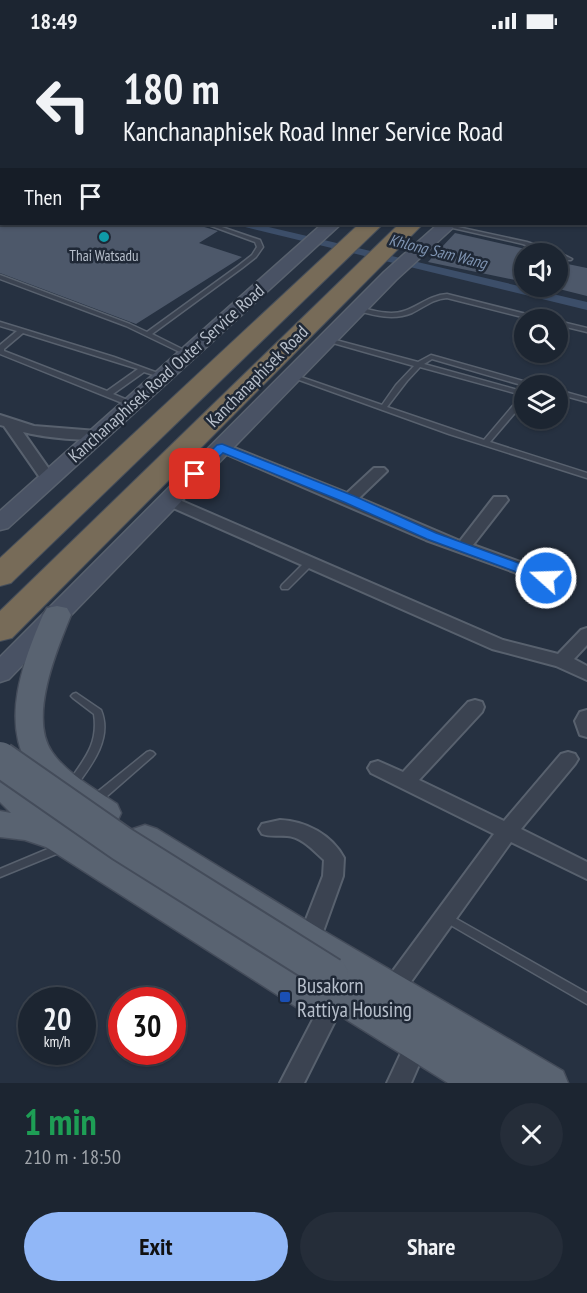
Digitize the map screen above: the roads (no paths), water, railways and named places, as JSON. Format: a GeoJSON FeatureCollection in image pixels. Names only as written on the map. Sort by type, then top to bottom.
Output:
{"type":"FeatureCollection","features":[{"type":"Feature","properties":{"kind":"highway","name":"Kanchanaphisek Road"},"geometry":{"type":"LineString","coordinates":[[0,576],[371,225]]}},
{"type":"Feature","properties":{"kind":"highway","name":"Kanchanaphisek Road"},"geometry":{"type":"LineString","coordinates":[[0,630],[411,225]]}},
{"type":"Feature","properties":{"kind":"main road"},"geometry":{"type":"LineString","coordinates":[[0,673],[357,309],[446,225]]}},
{"type":"Feature","properties":{"kind":"main road","name":"Kanchanaphisek Road Outer Service Road"},"geometry":{"type":"LineString","coordinates":[[1,522],[326,229]]}},
{"type":"Feature","properties":{"kind":"main road"},"geometry":{"type":"LineString","coordinates":[[57,615],[35,669],[28,710],[32,746],[41,761],[81,795],[309,940],[549,1083]]}},
{"type":"Feature","properties":{"kind":"main road"},"geometry":{"type":"LineString","coordinates":[[0,766],[12,758],[41,761]]}},
{"type":"Feature","properties":{"kind":"main road"},"geometry":{"type":"LineString","coordinates":[[0,759],[76,815],[134,853],[328,990],[404,1071],[447,1083]]}},
{"type":"Feature","properties":{"kind":"main road"},"geometry":{"type":"LineString","coordinates":[[0,773],[123,861],[480,1083]]}},
{"type":"Feature","properties":{"kind":"main road"},"geometry":{"type":"LineString","coordinates":[[0,783],[63,840]]}},
{"type":"Feature","properties":{"kind":"main road"},"geometry":{"type":"LineString","coordinates":[[0,824],[25,827],[63,840],[328,990],[511,1083]]}},
{"type":"Feature","properties":{"kind":"street"},"geometry":{"type":"LineString","coordinates":[[5,422],[42,431],[97,435]]}},
{"type":"Feature","properties":{"kind":"street"},"geometry":{"type":"LineString","coordinates":[[5,422],[48,479]]}},
{"type":"Feature","properties":{"kind":"street"},"geometry":{"type":"LineString","coordinates":[[222,447],[463,548],[567,585]]}},
{"type":"Feature","properties":{"kind":"street"},"geometry":{"type":"LineString","coordinates":[[349,499],[379,471]]}},
{"type":"Feature","properties":{"kind":"street"},"geometry":{"type":"LineString","coordinates":[[168,500],[498,645],[562,661],[587,674]]}},
{"type":"Feature","properties":{"kind":"street"},"geometry":{"type":"LineString","coordinates":[[463,548],[500,500]]}},
{"type":"Feature","properties":{"kind":"street"},"geometry":{"type":"LineString","coordinates":[[562,661],[587,634]]}},
{"type":"Feature","properties":{"kind":"street"},"geometry":{"type":"LineString","coordinates":[[405,782],[475,707]]}},
{"type":"Feature","properties":{"kind":"street"},"geometry":{"type":"LineString","coordinates":[[587,717],[584,721],[587,730]]}},
{"type":"Feature","properties":{"kind":"street"},"geometry":{"type":"LineString","coordinates":[[392,990],[507,832],[568,759]]}},
{"type":"Feature","properties":{"kind":"street"},"geometry":{"type":"LineString","coordinates":[[378,768],[587,871]]}},
{"type":"Feature","properties":{"kind":"street"},"geometry":{"type":"LineString","coordinates":[[269,829],[286,826],[302,829],[334,858],[333,876],[309,940]]}},
{"type":"Feature","properties":{"kind":"street"},"geometry":{"type":"LineString","coordinates":[[292,1083],[328,990]]}},
{"type":"Feature","properties":{"kind":"lane"},"geometry":{"type":"LineString","coordinates":[[148,334],[240,267],[254,256],[260,247],[258,242],[251,238],[212,225]]}},
{"type":"Feature","properties":{"kind":"lane"},"geometry":{"type":"LineString","coordinates":[[451,225],[525,243]]}},
{"type":"Feature","properties":{"kind":"lane"},"geometry":{"type":"LineString","coordinates":[[0,277],[148,334],[189,354]]}},
{"type":"Feature","properties":{"kind":"lane"},"geometry":{"type":"LineString","coordinates":[[357,309],[398,315],[407,313],[437,296],[447,296],[514,313]]}},
{"type":"Feature","properties":{"kind":"lane"},"geometry":{"type":"LineString","coordinates":[[0,324],[163,376]]}},
{"type":"Feature","properties":{"kind":"lane"},"geometry":{"type":"LineString","coordinates":[[568,325],[587,330]]}},
{"type":"Feature","properties":{"kind":"lane"},"geometry":{"type":"LineString","coordinates":[[20,332],[1,348],[1,352],[134,404]]}},
{"type":"Feature","properties":{"kind":"lane"},"geometry":{"type":"LineString","coordinates":[[328,340],[514,392]]}},
{"type":"Feature","properties":{"kind":"lane"},"geometry":{"type":"LineString","coordinates":[[383,408],[396,389],[420,365],[427,359],[436,357],[514,380]]}},
{"type":"Feature","properties":{"kind":"lane"},"geometry":{"type":"LineString","coordinates":[[109,393],[143,369]]}},
{"type":"Feature","properties":{"kind":"lane"},"geometry":{"type":"LineString","coordinates":[[293,376],[587,476]]}},
{"type":"Feature","properties":{"kind":"lane"},"geometry":{"type":"LineString","coordinates":[[568,395],[587,400]]}},
{"type":"Feature","properties":{"kind":"lane"},"geometry":{"type":"LineString","coordinates":[[485,443],[514,408]]}},
{"type":"Feature","properties":{"kind":"lane"},"geometry":{"type":"LineString","coordinates":[[285,587],[310,561]]}},
{"type":"Feature","properties":{"kind":"lane"},"geometry":{"type":"LineString","coordinates":[[76,696],[98,712],[101,735],[87,765],[81,795]]}},
{"type":"Feature","properties":{"kind":"lane"},"geometry":{"type":"LineString","coordinates":[[81,795],[150,754]]}},
{"type":"Feature","properties":{"kind":"lane"},"geometry":{"type":"LineString","coordinates":[[0,873],[63,840]]}},
{"type":"Feature","properties":{"kind":"lane"},"geometry":{"type":"LineString","coordinates":[[446,916],[587,999]]}},
{"type":"Feature","properties":{"kind":"waterway","name":"Khlong Sam Wang"},"geometry":{"type":"LineString","coordinates":[[249,225],[587,306]]}},
{"type":"Feature","properties":{"kind":"place","name":"Thai Watsadu"},"geometry":{"type":"Point","coordinates":[104,237]}},
{"type":"Feature","properties":{"kind":"place","name":"Busakorn Rattiya Housing"},"geometry":{"type":"Point","coordinates":[285,997]}}]}
